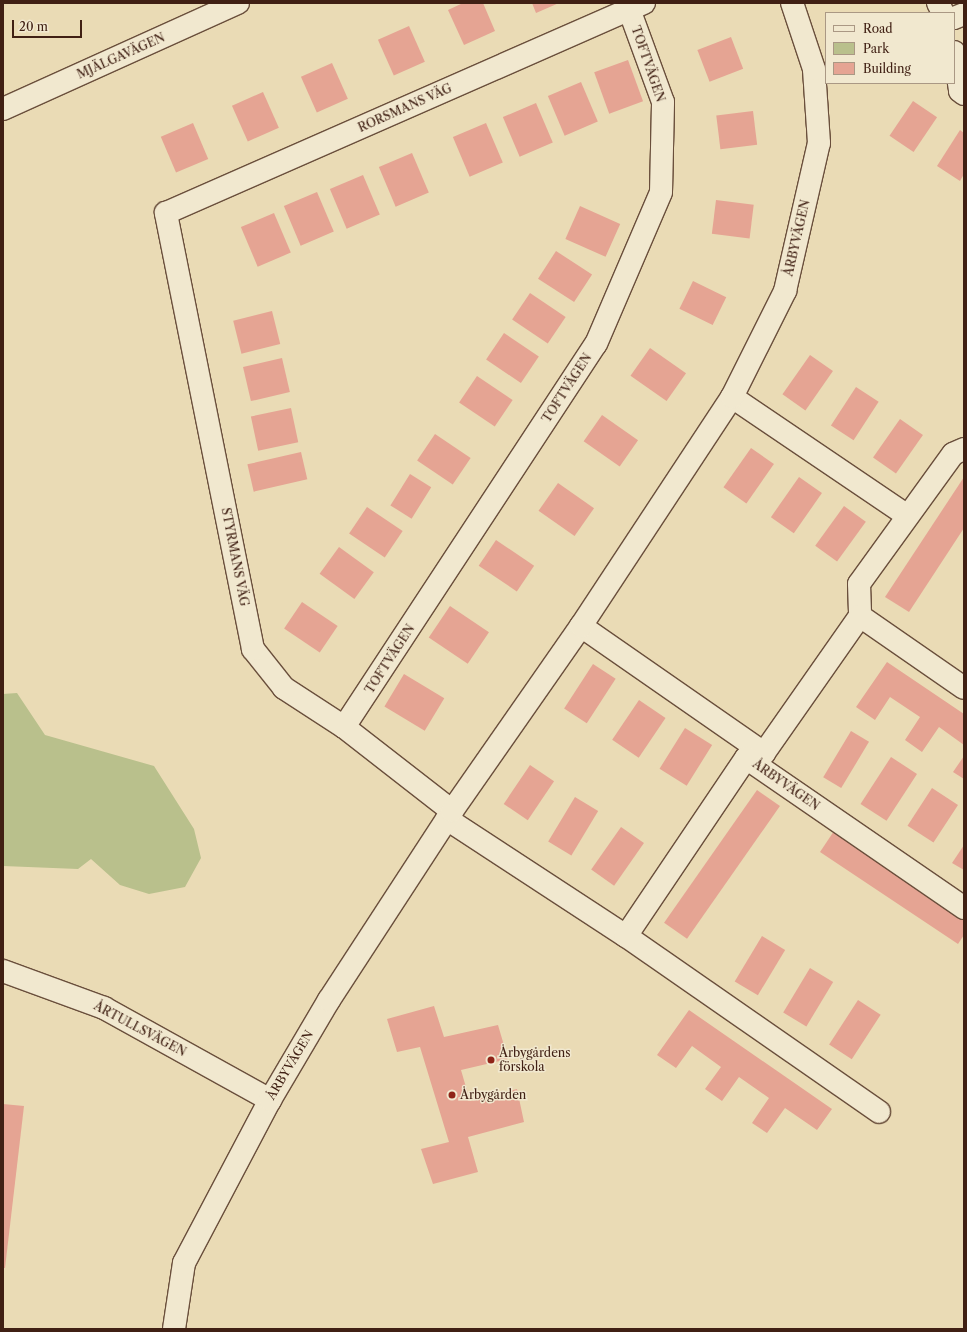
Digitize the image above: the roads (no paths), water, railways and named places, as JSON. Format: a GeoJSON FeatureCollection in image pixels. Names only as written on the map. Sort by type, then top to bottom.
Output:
{"type":"FeatureCollection","features":[{"type":"Feature","properties":{"kind":"street","name":"MJÄLGAVÄGEN"},"geometry":{"type":"LineString","coordinates":[[3,109],[238,3]]}},
{"type":"Feature","properties":{"kind":"street","name":"ÅRBYVÄGEN"},"geometry":{"type":"LineString","coordinates":[[174,1329],[184,1263],[270,1100],[329,1000],[450,815],[581,626],[732,397],[785,291],[819,143],[820,68],[792,3]]}},
{"type":"Feature","properties":{"kind":"street","name":"RORSMANS VÄG"},"geometry":{"type":"LineString","coordinates":[[166,213],[636,6]]}},
{"type":"Feature","properties":{"kind":"street","name":"TOFTVÄGEN"},"geometry":{"type":"LineString","coordinates":[[344,727],[596,344],[661,192],[663,102],[636,6]]}},
{"type":"Feature","properties":{"kind":"street"},"geometry":{"type":"LineString","coordinates":[[955,58],[960,91],[964,94]]}},
{"type":"Feature","properties":{"kind":"street","name":"STYRMANS VÄG"},"geometry":{"type":"LineString","coordinates":[[166,213],[253,649],[284,688],[344,727],[450,815]]}},
{"type":"Feature","properties":{"kind":"street"},"geometry":{"type":"LineString","coordinates":[[732,397],[906,516]]}},
{"type":"Feature","properties":{"kind":"street"},"geometry":{"type":"LineString","coordinates":[[964,449],[954,454],[906,516],[860,584],[860,616],[964,688]]}},
{"type":"Feature","properties":{"kind":"street","name":"ÅRBYVÄGEN"},"geometry":{"type":"LineString","coordinates":[[626,936],[755,755],[860,616]]}},
{"type":"Feature","properties":{"kind":"street","name":"ÅRBYVÄGEN"},"geometry":{"type":"LineString","coordinates":[[581,626],[964,908]]}},
{"type":"Feature","properties":{"kind":"street"},"geometry":{"type":"LineString","coordinates":[[450,815],[879,1112]]}},
{"type":"Feature","properties":{"kind":"street","name":"ÅRTULLSVÄGEN"},"geometry":{"type":"LineString","coordinates":[[3,971],[104,1008],[270,1100]]}},
{"type":"Feature","properties":{"kind":"place","name":"Årbygårdens förskola"},"geometry":{"type":"Point","coordinates":[491,1060]}},
{"type":"Feature","properties":{"kind":"place","name":"Årbygården"},"geometry":{"type":"Point","coordinates":[452,1095]}}]}
